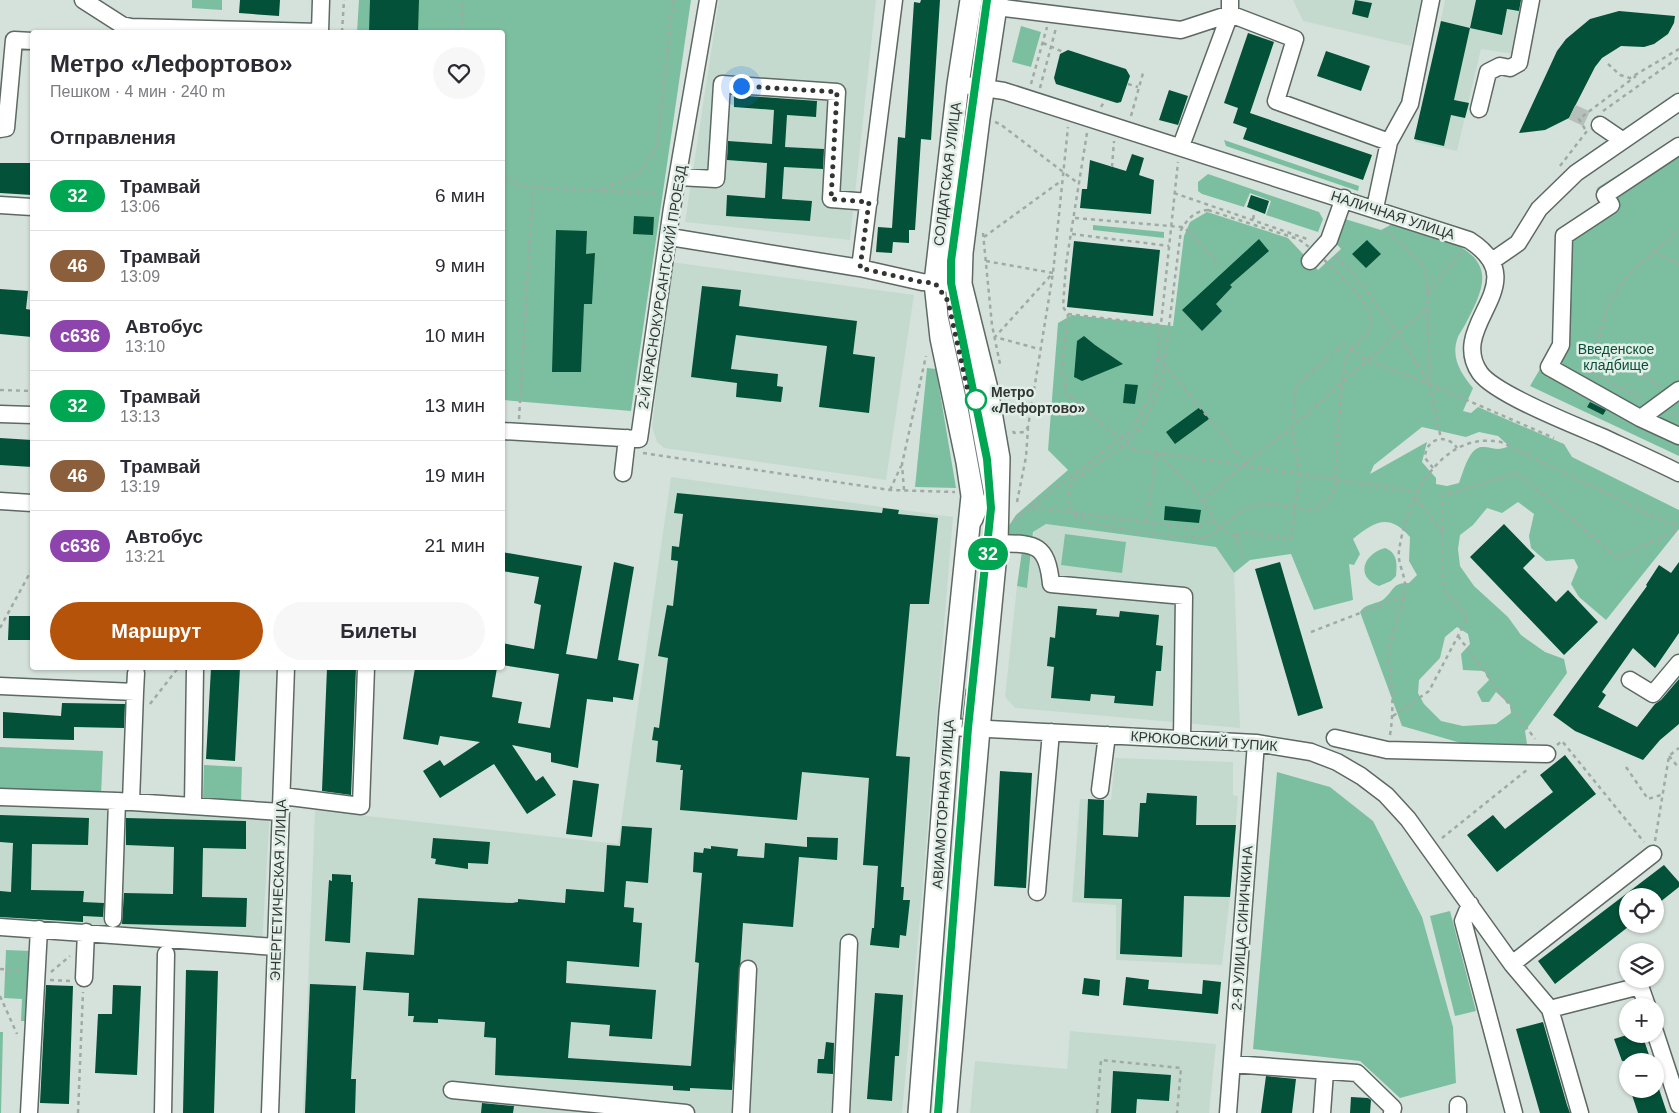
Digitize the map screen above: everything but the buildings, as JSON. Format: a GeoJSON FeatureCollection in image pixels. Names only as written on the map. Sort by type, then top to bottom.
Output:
{"type":"FeatureCollection","features":[{"type":"Feature","properties":{"kind":"main road","name":"СОЛДАТСКАЯ УЛИЦА"},"geometry":{"type":"LineString","coordinates":[[968,494],[967,462],[941,338],[935,283],[958,84],[971,0]]}},
{"type":"Feature","properties":{"kind":"main road","name":"СОЛДАТСКАЯ УЛИЦА"},"geometry":{"type":"LineString","coordinates":[[997,3],[962,253],[961,284],[987,389],[1008,499]]}},
{"type":"Feature","properties":{"kind":"main road","name":"АВИАМОТОРНАЯ УЛИЦА"},"geometry":{"type":"LineString","coordinates":[[919,1113],[949,727],[968,533],[968,494]]}},
{"type":"Feature","properties":{"kind":"main road","name":"АВИАМОТОРНАЯ УЛИЦА"},"geometry":{"type":"LineString","coordinates":[[946,1113],[997,543],[1008,499]]}},
{"type":"Feature","properties":{"kind":"street"},"geometry":{"type":"LineString","coordinates":[[83,0],[122,25],[131,27],[244,30]]}},
{"type":"Feature","properties":{"kind":"street"},"geometry":{"type":"LineString","coordinates":[[320,30],[321,0]]}},
{"type":"Feature","properties":{"kind":"street","name":"2-Й КРАСНОКУРСАНТСКИЙ ПРОЕЗД"},"geometry":{"type":"LineString","coordinates":[[627,438],[639,439],[678,177],[708,0]]}},
{"type":"Feature","properties":{"kind":"street"},"geometry":{"type":"LineString","coordinates":[[860,268],[894,0]]}},
{"type":"Feature","properties":{"kind":"street"},"geometry":{"type":"LineString","coordinates":[[1374,208],[1389,142],[1410,104],[1431,0]]}},
{"type":"Feature","properties":{"kind":"street"},"geometry":{"type":"LineString","coordinates":[[1479,109],[1488,72],[1500,66],[1510,68],[1519,62],[1532,0]]}},
{"type":"Feature","properties":{"kind":"street"},"geometry":{"type":"LineString","coordinates":[[997,3],[1055,14],[1085,8],[1181,30],[1230,7]]}},
{"type":"Feature","properties":{"kind":"street"},"geometry":{"type":"LineString","coordinates":[[1230,7],[1295,38],[1276,100],[1389,142]]}},
{"type":"Feature","properties":{"kind":"street"},"geometry":{"type":"LineString","coordinates":[[1179,154],[1230,7]]}},
{"type":"Feature","properties":{"kind":"street"},"geometry":{"type":"LineString","coordinates":[[0,129],[6,128],[14,40],[30,41]]}},
{"type":"Feature","properties":{"kind":"street"},"geometry":{"type":"LineString","coordinates":[[678,177],[716,179],[722,84],[837,92],[831,199],[869,202]]}},
{"type":"Feature","properties":{"kind":"street","name":"НАЛИЧНАЯ УЛИЦА"},"geometry":{"type":"LineString","coordinates":[[958,84],[1004,90],[1179,154],[1344,198],[1469,240],[1484,250],[1492,261]]}},
{"type":"Feature","properties":{"kind":"street"},"geometry":{"type":"LineString","coordinates":[[1679,102],[1576,173],[1539,208],[1518,243],[1492,261],[1496,275],[1496,286],[1475,330],[1470,350],[1473,362],[1481,375],[1494,387],[1679,473]]}},
{"type":"Feature","properties":{"kind":"street"},"geometry":{"type":"LineString","coordinates":[[1595,124],[1622,140]]}},
{"type":"Feature","properties":{"kind":"street"},"geometry":{"type":"LineString","coordinates":[[1679,146],[1605,195],[1611,205],[1564,236],[1561,345],[1549,367],[1640,418],[1679,436]]}},
{"type":"Feature","properties":{"kind":"street"},"geometry":{"type":"LineString","coordinates":[[1318,254],[1334,230],[1344,198]]}},
{"type":"Feature","properties":{"kind":"street"},"geometry":{"type":"LineString","coordinates":[[0,205],[30,207]]}},
{"type":"Feature","properties":{"kind":"street"},"geometry":{"type":"LineString","coordinates":[[670,238],[860,268],[922,282],[961,284]]}},
{"type":"Feature","properties":{"kind":"street"},"geometry":{"type":"LineString","coordinates":[[935,283],[948,301],[982,460],[986,492],[968,533]]}},
{"type":"Feature","properties":{"kind":"street"},"geometry":{"type":"LineString","coordinates":[[1648,413],[1677,391]]}},
{"type":"Feature","properties":{"kind":"street"},"geometry":{"type":"LineString","coordinates":[[0,414],[30,415]]}},
{"type":"Feature","properties":{"kind":"street"},"geometry":{"type":"LineString","coordinates":[[507,426],[627,438],[623,473]]}},
{"type":"Feature","properties":{"kind":"street"},"geometry":{"type":"LineString","coordinates":[[0,502],[30,503]]}},
{"type":"Feature","properties":{"kind":"street"},"geometry":{"type":"LineString","coordinates":[[997,543],[1028,543],[1038,548],[1049,567],[1051,584],[1184,596],[1182,739]]}},
{"type":"Feature","properties":{"kind":"street"},"geometry":{"type":"LineString","coordinates":[[1630,680],[1653,694],[1679,663]]}},
{"type":"Feature","properties":{"kind":"street"},"geometry":{"type":"LineString","coordinates":[[192,806],[195,670]]}},
{"type":"Feature","properties":{"kind":"street","name":"ЭНЕРГЕТИЧЕСКАЯ УЛИЦА"},"geometry":{"type":"LineString","coordinates":[[270,1113],[286,670]]}},
{"type":"Feature","properties":{"kind":"street"},"geometry":{"type":"LineString","coordinates":[[0,797],[124,801],[192,806],[282,804],[361,806],[366,670]]}},
{"type":"Feature","properties":{"kind":"street"},"geometry":{"type":"LineString","coordinates":[[113,919],[124,801],[134,725],[136,673]]}},
{"type":"Feature","properties":{"kind":"street"},"geometry":{"type":"LineString","coordinates":[[0,686],[134,692]]}},
{"type":"Feature","properties":{"kind":"street","name":"КРЮКОВСКИЙ ТУПИК"},"geometry":{"type":"LineString","coordinates":[[949,727],[1256,743],[1310,752],[1337,762],[1362,776],[1386,795],[1408,819],[1512,964],[1550,1009]]}},
{"type":"Feature","properties":{"kind":"street"},"geometry":{"type":"LineString","coordinates":[[1037,892],[1050,732]]}},
{"type":"Feature","properties":{"kind":"street"},"geometry":{"type":"LineString","coordinates":[[1100,790],[1107,736]]}},
{"type":"Feature","properties":{"kind":"street"},"geometry":{"type":"LineString","coordinates":[[1335,738],[1387,750],[1547,754]]}},
{"type":"Feature","properties":{"kind":"street","name":"2-Я УЛИЦА СИНИЧКИНА"},"geometry":{"type":"LineString","coordinates":[[1228,1113],[1256,743]]}},
{"type":"Feature","properties":{"kind":"street"},"geometry":{"type":"LineString","coordinates":[[1512,964],[1653,854]]}},
{"type":"Feature","properties":{"kind":"street"},"geometry":{"type":"LineString","coordinates":[[1470,904],[1464,921],[1514,1113]]}},
{"type":"Feature","properties":{"kind":"street"},"geometry":{"type":"LineString","coordinates":[[0,926],[39,929],[85,938],[276,947]]}},
{"type":"Feature","properties":{"kind":"street"},"geometry":{"type":"LineString","coordinates":[[29,1113],[33,977],[39,929]]}},
{"type":"Feature","properties":{"kind":"street"},"geometry":{"type":"LineString","coordinates":[[84,980],[85,938]]}},
{"type":"Feature","properties":{"kind":"street"},"geometry":{"type":"LineString","coordinates":[[841,1113],[849,943]]}},
{"type":"Feature","properties":{"kind":"street"},"geometry":{"type":"LineString","coordinates":[[164,1113],[166,954]]}},
{"type":"Feature","properties":{"kind":"street"},"geometry":{"type":"LineString","coordinates":[[741,1113],[748,969]]}},
{"type":"Feature","properties":{"kind":"street"},"geometry":{"type":"LineString","coordinates":[[1580,1113],[1550,1009],[1640,986],[1644,998]]}},
{"type":"Feature","properties":{"kind":"street"},"geometry":{"type":"LineString","coordinates":[[1659,1043],[1679,1105]]}},
{"type":"Feature","properties":{"kind":"street"},"geometry":{"type":"LineString","coordinates":[[1232,1064],[1357,1073],[1393,1108],[1392,1113]]}},
{"type":"Feature","properties":{"kind":"street"},"geometry":{"type":"LineString","coordinates":[[1322,1113],[1325,1072]]}},
{"type":"Feature","properties":{"kind":"street"},"geometry":{"type":"LineString","coordinates":[[452,1090],[676,1112]]}},
{"type":"Feature","properties":{"kind":"path"},"geometry":{"type":"LineString","coordinates":[[342,30],[344,0]]}},
{"type":"Feature","properties":{"kind":"path"},"geometry":{"type":"LineString","coordinates":[[462,0],[462,30]]}},
{"type":"Feature","properties":{"kind":"path"},"geometry":{"type":"LineString","coordinates":[[596,191],[639,173],[657,146],[674,0]]}},
{"type":"Feature","properties":{"kind":"path"},"geometry":{"type":"LineString","coordinates":[[1031,86],[1046,31],[1055,14]]}},
{"type":"Feature","properties":{"kind":"path"},"geometry":{"type":"LineString","coordinates":[[1040,89],[1055,33],[1055,14]]}},
{"type":"Feature","properties":{"kind":"path"},"geometry":{"type":"LineString","coordinates":[[1046,31],[1055,33]]}},
{"type":"Feature","properties":{"kind":"path"},"geometry":{"type":"LineString","coordinates":[[1043,43],[1063,52]]}},
{"type":"Feature","properties":{"kind":"path"},"geometry":{"type":"LineString","coordinates":[[1595,124],[1579,119],[1636,76],[1679,50]]}},
{"type":"Feature","properties":{"kind":"path"},"geometry":{"type":"LineString","coordinates":[[1039,57],[1048,59]]}},
{"type":"Feature","properties":{"kind":"path"},"geometry":{"type":"LineString","coordinates":[[1559,167],[1595,124],[1679,57]]}},
{"type":"Feature","properties":{"kind":"path"},"geometry":{"type":"LineString","coordinates":[[1608,64],[1624,77],[1636,76]]}},
{"type":"Feature","properties":{"kind":"path"},"geometry":{"type":"LineString","coordinates":[[1036,70],[1044,72]]}},
{"type":"Feature","properties":{"kind":"path"},"geometry":{"type":"LineString","coordinates":[[1131,118],[1143,73]]}},
{"type":"Feature","properties":{"kind":"path"},"geometry":{"type":"LineString","coordinates":[[1128,84],[1139,87]]}},
{"type":"Feature","properties":{"kind":"path"},"geometry":{"type":"LineString","coordinates":[[1101,108],[1104,100]]}},
{"type":"Feature","properties":{"kind":"path"},"geometry":{"type":"LineString","coordinates":[[992,121],[1000,124],[1079,184]]}},
{"type":"Feature","properties":{"kind":"path"},"geometry":{"type":"LineString","coordinates":[[1008,499],[1026,457],[1028,427],[1039,349],[1053,273],[1062,170],[1068,126]]}},
{"type":"Feature","properties":{"kind":"path"},"geometry":{"type":"LineString","coordinates":[[1087,132],[1063,307],[1068,314],[1061,374],[1066,380],[1064,392],[1133,449],[1246,463],[1299,474],[1418,492]]}},
{"type":"Feature","properties":{"kind":"path"},"geometry":{"type":"LineString","coordinates":[[1112,167],[1114,141]]}},
{"type":"Feature","properties":{"kind":"path"},"geometry":{"type":"LineString","coordinates":[[1031,507],[1120,438],[1140,418],[1147,403],[1155,381],[1179,154]]}},
{"type":"Feature","properties":{"kind":"path"},"geometry":{"type":"LineString","coordinates":[[505,177],[520,186],[596,191],[664,192]]}},
{"type":"Feature","properties":{"kind":"path"},"geometry":{"type":"LineString","coordinates":[[983,237],[1061,180]]}},
{"type":"Feature","properties":{"kind":"path"},"geometry":{"type":"LineString","coordinates":[[519,420],[533,187]]}},
{"type":"Feature","properties":{"kind":"path"},"geometry":{"type":"LineString","coordinates":[[1174,193],[1253,219],[1354,274],[1398,334],[1430,384]]}},
{"type":"Feature","properties":{"kind":"path"},"geometry":{"type":"LineString","coordinates":[[1208,210],[1298,239],[1318,254],[1367,306],[1370,315],[1369,330],[1352,349],[1345,361],[1335,480],[1331,498],[1324,505],[1308,509],[1258,504],[1241,511],[1212,535],[1197,538],[1088,523],[1078,518],[1071,510],[1068,500],[1069,489],[1074,480],[1125,442],[1144,421],[1162,381],[1179,237],[1182,227],[1192,215],[1208,210]]}},
{"type":"Feature","properties":{"kind":"path"},"geometry":{"type":"LineString","coordinates":[[1253,219],[1255,211]]}},
{"type":"Feature","properties":{"kind":"path"},"geometry":{"type":"LineString","coordinates":[[1075,218],[1182,227],[1191,233],[1217,263]]}},
{"type":"Feature","properties":{"kind":"path"},"geometry":{"type":"LineString","coordinates":[[1382,227],[1424,265],[1428,292],[1426,308],[1430,384],[1441,439]]}},
{"type":"Feature","properties":{"kind":"path"},"geometry":{"type":"LineString","coordinates":[[983,229],[995,336],[1001,366]]}},
{"type":"Feature","properties":{"kind":"path"},"geometry":{"type":"LineString","coordinates":[[1648,413],[1641,398],[1588,370],[1609,302],[1630,273],[1679,230]]}},
{"type":"Feature","properties":{"kind":"path"},"geometry":{"type":"LineString","coordinates":[[1072,234],[1169,246]]}},
{"type":"Feature","properties":{"kind":"path"},"geometry":{"type":"LineString","coordinates":[[1428,292],[1465,250]]}},
{"type":"Feature","properties":{"kind":"path"},"geometry":{"type":"LineString","coordinates":[[1655,252],[1679,264]]}},
{"type":"Feature","properties":{"kind":"path"},"geometry":{"type":"LineString","coordinates":[[986,261],[1053,273]]}},
{"type":"Feature","properties":{"kind":"path"},"geometry":{"type":"LineString","coordinates":[[995,336],[1053,273]]}},
{"type":"Feature","properties":{"kind":"path"},"geometry":{"type":"LineString","coordinates":[[1202,501],[1292,426],[1426,308]]}},
{"type":"Feature","properties":{"kind":"path"},"geometry":{"type":"LineString","coordinates":[[1068,314],[1161,325]]}},
{"type":"Feature","properties":{"kind":"path"},"geometry":{"type":"LineString","coordinates":[[995,336],[1039,349]]}},
{"type":"Feature","properties":{"kind":"path"},"geometry":{"type":"LineString","coordinates":[[1236,536],[1246,532],[1291,539],[1299,474],[1292,426],[1296,386],[1345,344],[1366,360],[1430,384],[1554,438]]}},
{"type":"Feature","properties":{"kind":"path"},"geometry":{"type":"LineString","coordinates":[[1595,351],[1677,391]]}},
{"type":"Feature","properties":{"kind":"path"},"geometry":{"type":"LineString","coordinates":[[890,490],[902,464],[928,352]]}},
{"type":"Feature","properties":{"kind":"path"},"geometry":{"type":"LineString","coordinates":[[1158,357],[1246,463]]}},
{"type":"Feature","properties":{"kind":"path"},"geometry":{"type":"LineString","coordinates":[[0,390],[30,391]]}},
{"type":"Feature","properties":{"kind":"path"},"geometry":{"type":"LineString","coordinates":[[507,426],[519,420],[528,421]]}},
{"type":"Feature","properties":{"kind":"path"},"geometry":{"type":"LineString","coordinates":[[1012,424],[1014,433],[1024,432],[1028,427]]}},
{"type":"Feature","properties":{"kind":"path"},"geometry":{"type":"LineString","coordinates":[[1387,750],[1393,716],[1388,653],[1404,596],[1405,580],[1398,553],[1406,523],[1418,492],[1433,468],[1457,448],[1486,439],[1501,442],[1664,522],[1679,525]]}},
{"type":"Feature","properties":{"kind":"path"},"geometry":{"type":"LineString","coordinates":[[1433,468],[1425,458],[1426,449],[1434,440],[1450,441],[1457,448]]}},
{"type":"Feature","properties":{"kind":"path"},"geometry":{"type":"LineString","coordinates":[[1156,452],[1196,491],[1220,528],[1236,536],[1244,562]]}},
{"type":"Feature","properties":{"kind":"path"},"geometry":{"type":"LineString","coordinates":[[1147,523],[1156,452]]}},
{"type":"Feature","properties":{"kind":"path"},"geometry":{"type":"LineString","coordinates":[[656,456],[890,490],[968,494]]}},
{"type":"Feature","properties":{"kind":"path"},"geometry":{"type":"LineString","coordinates":[[902,464],[904,490]]}},
{"type":"Feature","properties":{"kind":"path"},"geometry":{"type":"LineString","coordinates":[[1393,716],[1429,691],[1468,617],[1443,589],[1442,496],[1517,473],[1618,558],[1679,529]]}},
{"type":"Feature","properties":{"kind":"path"},"geometry":{"type":"LineString","coordinates":[[1416,497],[1443,533]]}},
{"type":"Feature","properties":{"kind":"path"},"geometry":{"type":"LineString","coordinates":[[1012,523],[1014,514]]}},
{"type":"Feature","properties":{"kind":"path"},"geometry":{"type":"LineString","coordinates":[[0,628],[30,573]]}},
{"type":"Feature","properties":{"kind":"path"},"geometry":{"type":"LineString","coordinates":[[1311,632],[1404,596]]}},
{"type":"Feature","properties":{"kind":"path"},"geometry":{"type":"LineString","coordinates":[[1458,636],[1547,754]]}},
{"type":"Feature","properties":{"kind":"path"},"geometry":{"type":"LineString","coordinates":[[134,725],[176,670]]}},
{"type":"Feature","properties":{"kind":"path"},"geometry":{"type":"LineString","coordinates":[[1442,838],[1562,741],[1653,854]]}},
{"type":"Feature","properties":{"kind":"path"},"geometry":{"type":"LineString","coordinates":[[1653,854],[1661,795],[1669,756],[1679,748]]}},
{"type":"Feature","properties":{"kind":"path"},"geometry":{"type":"LineString","coordinates":[[1669,756],[1679,768]]}},
{"type":"Feature","properties":{"kind":"path"},"geometry":{"type":"LineString","coordinates":[[1626,767],[1648,799],[1661,795]]}},
{"type":"Feature","properties":{"kind":"path"},"geometry":{"type":"LineString","coordinates":[[33,977],[85,938]]}},
{"type":"Feature","properties":{"kind":"path"},"geometry":{"type":"LineString","coordinates":[[0,969],[33,977],[84,980],[78,1113]]}},
{"type":"Feature","properties":{"kind":"path"},"geometry":{"type":"LineString","coordinates":[[0,996],[20,1039]]}},
{"type":"Feature","properties":{"kind":"path"},"geometry":{"type":"LineString","coordinates":[[1097,1113],[1102,1060],[1181,1068],[1177,1113]]}},
{"type":"Feature","properties":{"kind":"shaded area"},"geometry":{"type":"Polygon","coordinates":[[[719,0],[876,0],[850,240],[685,222],[719,0]]]}},
{"type":"Feature","properties":{"kind":"shaded area"},"geometry":{"type":"Polygon","coordinates":[[[1293,0],[1421,0],[1411,46],[1303,21],[1293,0]]]}},
{"type":"Feature","properties":{"kind":"shaded area"},"geometry":{"type":"Polygon","coordinates":[[[1445,0],[1524,0],[1514,54],[1481,49],[1457,151],[1415,142],[1445,0]]]}},
{"type":"Feature","properties":{"kind":"shaded area"},"geometry":{"type":"Polygon","coordinates":[[[671,262],[914,295],[886,480],[664,448],[657,442],[652,427],[671,262]]]}},
{"type":"Feature","properties":{"kind":"shaded area"},"geometry":{"type":"Polygon","coordinates":[[[671,477],[953,517],[902,1113],[303,1113],[315,810],[618,844],[671,477]]]}},
{"type":"Feature","properties":{"kind":"shaded area"},"geometry":{"type":"Polygon","coordinates":[[[1046,524],[1216,547],[1234,573],[1240,728],[1015,708],[1005,697],[1017,586],[1027,588],[1034,531],[1046,524]]]}},
{"type":"Feature","properties":{"kind":"shaded area"},"geometry":{"type":"Polygon","coordinates":[[[1115,758],[1233,762],[1233,795],[1238,796],[1230,897],[1222,965],[1116,960],[1116,905],[1072,902],[1080,799],[1111,800],[1115,758]]]}},
{"type":"Feature","properties":{"kind":"shaded area"},"geometry":{"type":"Polygon","coordinates":[[[0,799],[270,811],[262,946],[0,934],[0,799]]]}},
{"type":"Feature","properties":{"kind":"shaded area"},"geometry":{"type":"Polygon","coordinates":[[[1070,1031],[1216,1044],[1209,1113],[970,1113],[975,1061],[1067,1069],[1070,1031]]]}},
{"type":"Feature","properties":{"kind":"green space"},"geometry":{"type":"Polygon","coordinates":[[[192,0],[222,0],[222,10],[192,8],[192,0]]]}},
{"type":"Feature","properties":{"kind":"green space"},"geometry":{"type":"Polygon","coordinates":[[[359,0],[691,0],[631,411],[505,400],[505,30],[357,30],[359,0]]]}},
{"type":"Feature","properties":{"kind":"green space"},"geometry":{"type":"Polygon","coordinates":[[[1021,26],[1041,32],[1031,67],[1012,62],[1021,26]]]}},
{"type":"Feature","properties":{"kind":"green space","name":"Введенское кладбище"},"geometry":{"type":"Polygon","coordinates":[[[1679,137],[1679,456],[1530,386],[1557,340],[1556,230],[1604,200],[1597,188],[1679,137]]]}},
{"type":"Feature","properties":{"kind":"green space"},"geometry":{"type":"Polygon","coordinates":[[[1224,140],[1359,186],[1358,191],[1226,146],[1224,140]]]}},
{"type":"Feature","properties":{"kind":"green space"},"geometry":{"type":"Polygon","coordinates":[[[1208,174],[1319,212],[1323,219],[1318,232],[1266,215],[1271,201],[1250,193],[1244,207],[1202,194],[1198,191],[1198,182],[1208,174]]]}},
{"type":"Feature","properties":{"kind":"green space"},"geometry":{"type":"Polygon","coordinates":[[[1207,212],[1288,238],[1318,270],[1341,249],[1335,242],[1345,219],[1381,230],[1394,223],[1445,239],[1466,250],[1481,268],[1482,278],[1478,299],[1458,336],[1455,354],[1465,378],[1473,388],[1463,411],[1471,413],[1478,407],[1564,444],[1572,457],[1679,510],[1679,529],[1606,620],[1579,597],[1571,584],[1578,567],[1574,559],[1546,561],[1531,548],[1529,536],[1534,514],[1518,502],[1502,513],[1487,508],[1473,525],[1460,535],[1458,549],[1460,566],[1474,586],[1508,617],[1521,635],[1545,652],[1564,659],[1567,673],[1525,731],[1527,744],[1461,743],[1402,726],[1360,612],[1366,607],[1382,600],[1397,585],[1409,583],[1417,575],[1409,561],[1410,537],[1402,529],[1389,522],[1375,524],[1353,539],[1360,554],[1354,565],[1349,564],[1353,600],[1314,610],[1291,554],[1250,560],[1234,573],[1216,547],[1046,524],[1033,532],[1027,588],[1017,586],[1024,537],[1004,533],[1016,515],[1068,470],[1048,450],[1058,323],[1072,315],[1173,326],[1184,236],[1190,222],[1207,212]],[[1422,427],[1374,465],[1370,474],[1427,442],[1422,462],[1436,478],[1436,484],[1447,486],[1459,483],[1467,461],[1477,448],[1498,449],[1509,446],[1498,436],[1479,432],[1466,437],[1422,427]],[[1457,627],[1445,637],[1440,658],[1419,680],[1418,693],[1424,704],[1441,721],[1463,726],[1496,724],[1511,713],[1510,705],[1496,692],[1489,702],[1482,702],[1477,692],[1489,680],[1484,671],[1463,670],[1461,654],[1470,644],[1468,634],[1457,627]]]}},
{"type":"Feature","properties":{"kind":"green space"},"geometry":{"type":"Polygon","coordinates":[[[1093,225],[1164,232],[1164,238],[1093,230],[1093,225]]]}},
{"type":"Feature","properties":{"kind":"green space"},"geometry":{"type":"Polygon","coordinates":[[[927,368],[936,369],[956,488],[915,487],[927,368]]]}},
{"type":"Feature","properties":{"kind":"green space"},"geometry":{"type":"Polygon","coordinates":[[[1065,534],[1126,542],[1122,573],[1061,565],[1065,534]]]}},
{"type":"Feature","properties":{"kind":"green space"},"geometry":{"type":"Polygon","coordinates":[[[1385,548],[1394,556],[1396,576],[1391,581],[1379,586],[1371,582],[1367,577],[1365,566],[1371,555],[1385,548]]]}},
{"type":"Feature","properties":{"kind":"green space"},"geometry":{"type":"Polygon","coordinates":[[[0,747],[103,751],[101,795],[0,791],[0,747]]]}},
{"type":"Feature","properties":{"kind":"green space"},"geometry":{"type":"Polygon","coordinates":[[[204,765],[242,767],[241,802],[203,800],[204,765]]]}},
{"type":"Feature","properties":{"kind":"green space"},"geometry":{"type":"Polygon","coordinates":[[[1277,772],[1330,787],[1373,821],[1422,917],[1453,1027],[1456,1083],[1400,1098],[1360,1061],[1253,1049],[1277,772]]]}},
{"type":"Feature","properties":{"kind":"green space"},"geometry":{"type":"Polygon","coordinates":[[[1450,911],[1476,1011],[1455,1016],[1430,916],[1450,911]]]}},
{"type":"Feature","properties":{"kind":"green space"},"geometry":{"type":"Polygon","coordinates":[[[6,950],[32,951],[29,1021],[21,1021],[22,999],[4,998],[6,950]]]}},
{"type":"Feature","properties":{"kind":"green space"},"geometry":{"type":"Polygon","coordinates":[[[0,1032],[3,1032],[1,1113],[0,1113],[0,1032]]]}},
{"type":"Feature","properties":{"kind":"tunnel"},"geometry":{"type":"LineString","coordinates":[[1572,112],[1600,125]]}},
{"type":"Feature","properties":{"kind":"tram line"},"geometry":{"type":"LineString","coordinates":[[938,1113],[969,728],[991,508],[987,459],[951,283],[951,261],[987,0]]}},
{"type":"Feature","properties":{"kind":"tram line","name":"32"},"geometry":{"type":"LineString","coordinates":[[938,1113],[968,728],[990,531],[990,476],[951,283],[951,261],[987,0]]}},
{"type":"Feature","properties":{"kind":"tram line"},"geometry":{"type":"LineString","coordinates":[[946,292],[948,316],[967,402],[984,495]]}},
{"type":"Feature","properties":{"kind":"tram line"},"geometry":{"type":"LineString","coordinates":[[962,727],[966,689]]}},
{"type":"Feature","properties":{"kind":"place","name":"Метро «Лефортово»"},"geometry":{"type":"Point","coordinates":[976,400]}},
{"type":"Feature","properties":{"kind":"route"},"geometry":{"type":"LineString","coordinates":[[741,86],[837,92],[831,199],[869,202],[860,268],[922,282],[935,283],[948,301],[970,401],[976,400]]}}]}
